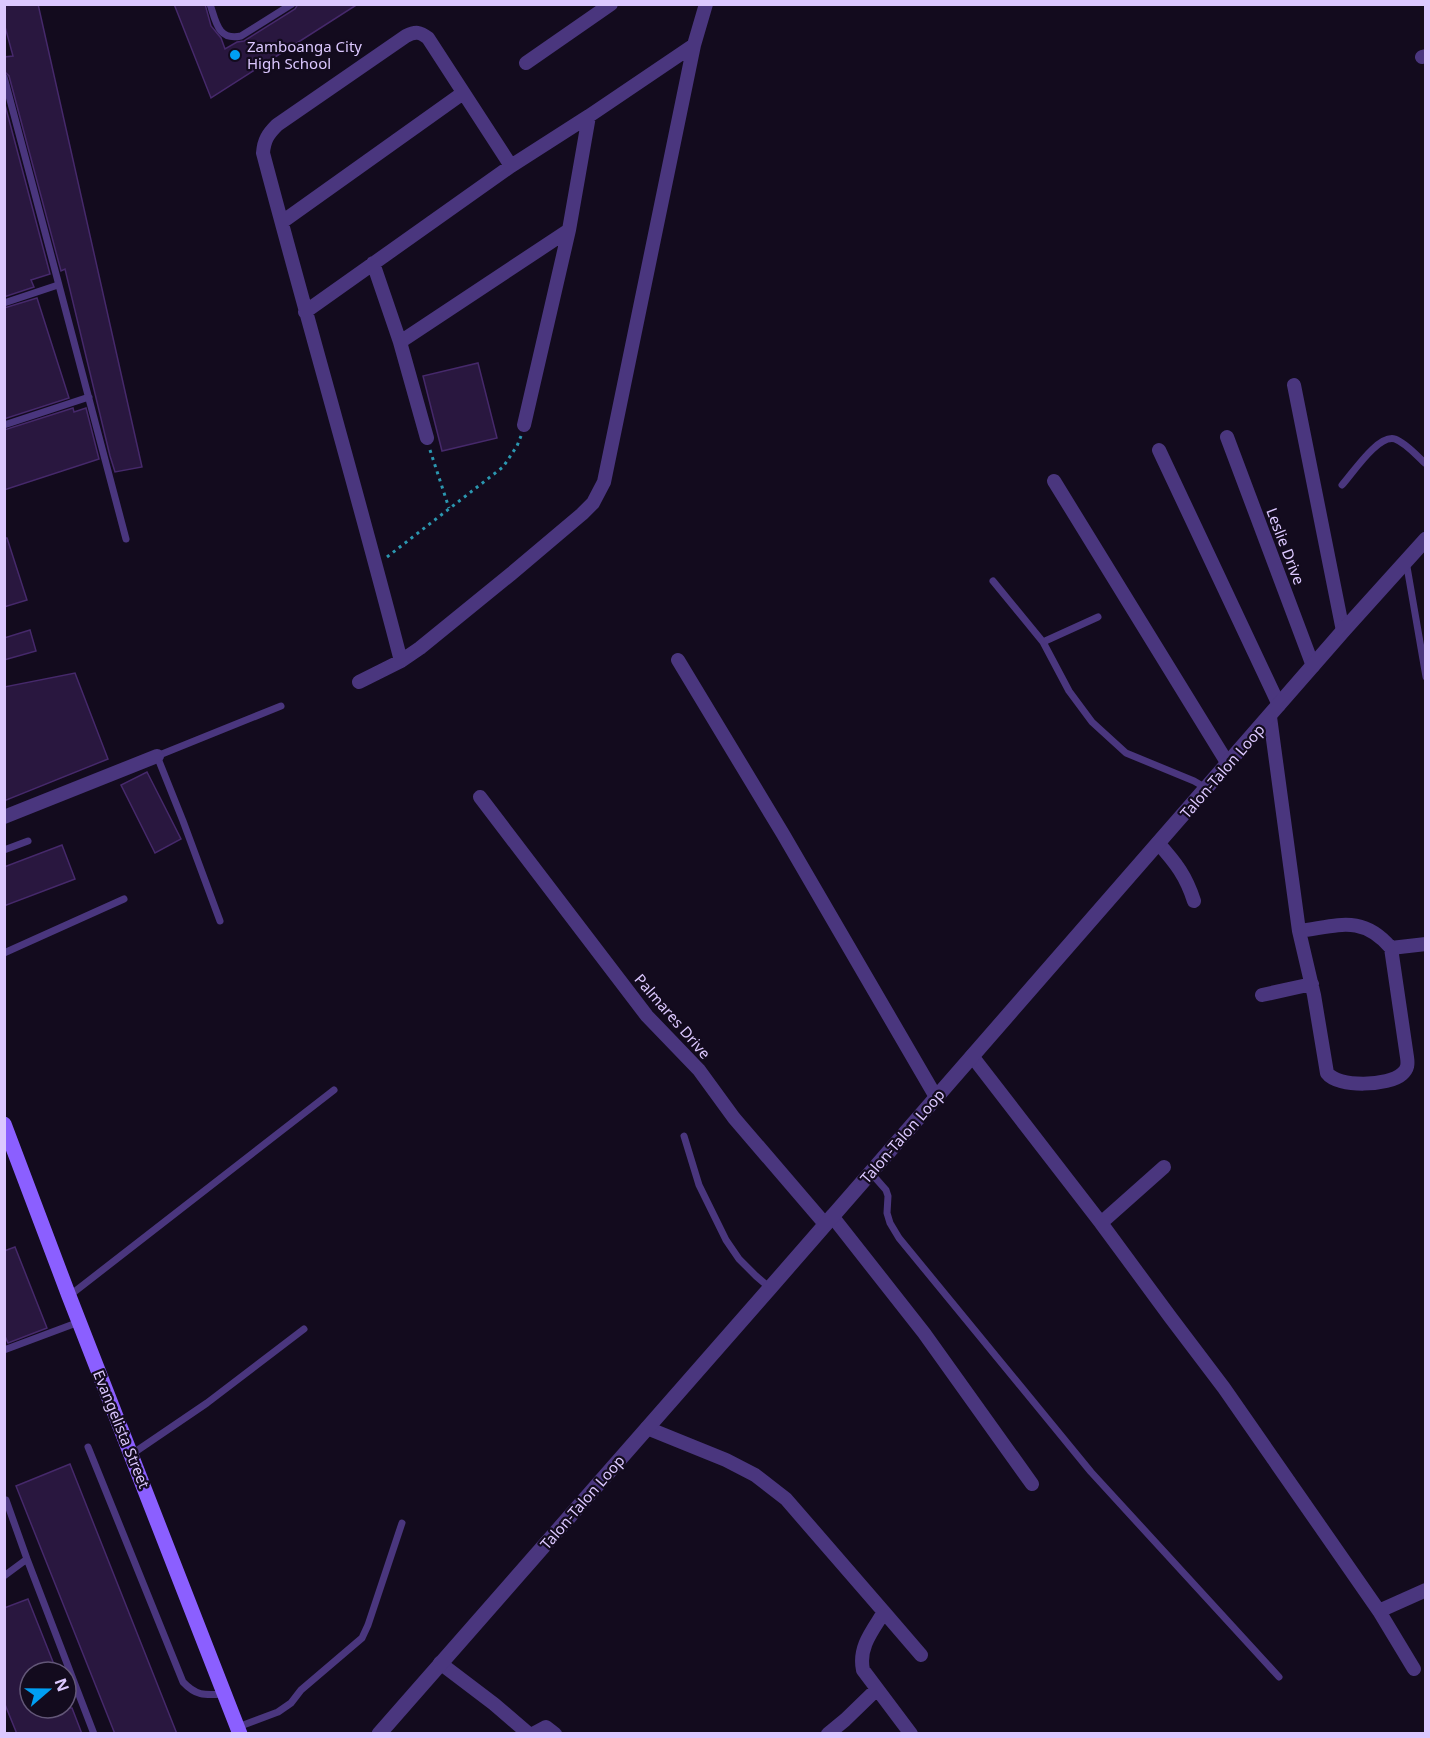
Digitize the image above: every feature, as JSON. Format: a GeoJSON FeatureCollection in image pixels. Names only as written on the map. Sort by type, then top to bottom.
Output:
{"type":"FeatureCollection","features":[{"type":"Feature","properties":{"kind":"main road","name":"Evangelista Street"},"geometry":{"type":"LineString","coordinates":[[4,1124],[239,1730]]}},
{"type":"Feature","properties":{"kind":"street"},"geometry":{"type":"LineString","coordinates":[[526,63],[611,4]]}},
{"type":"Feature","properties":{"kind":"street"},"geometry":{"type":"LineString","coordinates":[[359,682],[401,661],[429,641],[582,514],[593,503],[604,482],[694,45],[706,4]]}},
{"type":"Feature","properties":{"kind":"street"},"geometry":{"type":"LineString","coordinates":[[401,661],[305,312],[263,153],[264,143],[277,125],[415,32],[428,38],[511,166]]}},
{"type":"Feature","properties":{"kind":"street"},"geometry":{"type":"LineString","coordinates":[[305,312],[511,166],[694,45]]}},
{"type":"Feature","properties":{"kind":"street"},"geometry":{"type":"LineString","coordinates":[[282,222],[463,93]]}},
{"type":"Feature","properties":{"kind":"street"},"geometry":{"type":"LineString","coordinates":[[524,425],[568,230],[589,116]]}},
{"type":"Feature","properties":{"kind":"street"},"geometry":{"type":"LineString","coordinates":[[400,342],[568,230]]}},
{"type":"Feature","properties":{"kind":"street"},"geometry":{"type":"LineString","coordinates":[[373,262],[400,342],[427,438]]}},
{"type":"Feature","properties":{"kind":"street"},"geometry":{"type":"LineString","coordinates":[[1294,385],[1343,631]]}},
{"type":"Feature","properties":{"kind":"street","name":"Leslie Drive"},"geometry":{"type":"LineString","coordinates":[[1227,437],[1313,666]]}},
{"type":"Feature","properties":{"kind":"street"},"geometry":{"type":"LineString","coordinates":[[1158,450],[1275,711],[1299,931],[1312,984],[1327,1073],[1329,1077],[1338,1081],[1367,1083],[1403,1074],[1408,1067],[1391,948],[1380,935],[1351,924],[1299,931]]}},
{"type":"Feature","properties":{"kind":"street"},"geometry":{"type":"LineString","coordinates":[[1054,481],[1228,764]]}},
{"type":"Feature","properties":{"kind":"street","name":"Talon-Talon Loop"},"geometry":{"type":"LineString","coordinates":[[379,1734],[1425,539]]}},
{"type":"Feature","properties":{"kind":"street"},"geometry":{"type":"LineString","coordinates":[[678,660],[783,834],[936,1097]]}},
{"type":"Feature","properties":{"kind":"street"},"geometry":{"type":"LineString","coordinates":[[4,817],[157,756]]}},
{"type":"Feature","properties":{"kind":"street","name":"Palmares Drive"},"geometry":{"type":"LineString","coordinates":[[480,797],[647,1016],[699,1070],[734,1118],[829,1220],[924,1333],[1032,1484]]}},
{"type":"Feature","properties":{"kind":"street"},"geometry":{"type":"LineString","coordinates":[[1158,843],[1176,862],[1187,881],[1194,901]]}},
{"type":"Feature","properties":{"kind":"street"},"geometry":{"type":"LineString","coordinates":[[1391,948],[1425,944]]}},
{"type":"Feature","properties":{"kind":"street"},"geometry":{"type":"LineString","coordinates":[[1262,995],[1312,984]]}},
{"type":"Feature","properties":{"kind":"street"},"geometry":{"type":"LineString","coordinates":[[972,1056],[1101,1223],[1244,1416],[1379,1611],[1414,1669]]}},
{"type":"Feature","properties":{"kind":"street"},"geometry":{"type":"LineString","coordinates":[[1101,1223],[1164,1167]]}},
{"type":"Feature","properties":{"kind":"street"},"geometry":{"type":"LineString","coordinates":[[647,1428],[726,1460],[755,1475],[786,1499],[921,1655]]}},
{"type":"Feature","properties":{"kind":"street"},"geometry":{"type":"LineString","coordinates":[[1379,1611],[1425,1590]]}},
{"type":"Feature","properties":{"kind":"street"},"geometry":{"type":"LineString","coordinates":[[884,1612],[865,1644],[861,1659],[863,1670],[911,1734]]}},
{"type":"Feature","properties":{"kind":"street"},"geometry":{"type":"LineString","coordinates":[[440,1663],[531,1734],[546,1726],[555,1734]]}},
{"type":"Feature","properties":{"kind":"street"},"geometry":{"type":"LineString","coordinates":[[828,1734],[877,1689]]}},
{"type":"Feature","properties":{"kind":"lane"},"geometry":{"type":"LineString","coordinates":[[210,4],[221,32],[226,37],[232,38],[241,36],[292,4]]}},
{"type":"Feature","properties":{"kind":"lane"},"geometry":{"type":"LineString","coordinates":[[4,77],[126,540]]}},
{"type":"Feature","properties":{"kind":"lane"},"geometry":{"type":"LineString","coordinates":[[4,303],[58,285]]}},
{"type":"Feature","properties":{"kind":"lane"},"geometry":{"type":"LineString","coordinates":[[4,425],[88,397]]}},
{"type":"Feature","properties":{"kind":"lane"},"geometry":{"type":"LineString","coordinates":[[1342,485],[1376,444],[1386,439],[1394,439],[1403,444],[1425,464]]}},
{"type":"Feature","properties":{"kind":"lane"},"geometry":{"type":"LineString","coordinates":[[1406,561],[1425,677]]}},
{"type":"Feature","properties":{"kind":"lane"},"geometry":{"type":"LineString","coordinates":[[993,580],[1043,642],[1069,691],[1100,730],[1126,753],[1207,788]]}},
{"type":"Feature","properties":{"kind":"lane"},"geometry":{"type":"LineString","coordinates":[[1043,642],[1098,617]]}},
{"type":"Feature","properties":{"kind":"lane"},"geometry":{"type":"LineString","coordinates":[[220,921],[157,756],[281,706]]}},
{"type":"Feature","properties":{"kind":"lane"},"geometry":{"type":"LineString","coordinates":[[4,850],[28,841]]}},
{"type":"Feature","properties":{"kind":"lane"},"geometry":{"type":"LineString","coordinates":[[4,953],[124,899]]}},
{"type":"Feature","properties":{"kind":"lane"},"geometry":{"type":"LineString","coordinates":[[69,1296],[334,1090]]}},
{"type":"Feature","properties":{"kind":"lane"},"geometry":{"type":"LineString","coordinates":[[684,1136],[699,1185],[726,1240],[739,1259],[770,1288]]}},
{"type":"Feature","properties":{"kind":"lane"},"geometry":{"type":"LineString","coordinates":[[871,1173],[886,1190],[887,1213],[899,1238],[1091,1472],[1279,1677]]}},
{"type":"Feature","properties":{"kind":"lane"},"geometry":{"type":"LineString","coordinates":[[4,1350],[79,1322]]}},
{"type":"Feature","properties":{"kind":"lane"},"geometry":{"type":"LineString","coordinates":[[132,1454],[207,1403],[304,1329]]}},
{"type":"Feature","properties":{"kind":"lane"},"geometry":{"type":"LineString","coordinates":[[88,1447],[183,1682],[192,1692],[198,1694],[225,1694]]}},
{"type":"Feature","properties":{"kind":"lane"},"geometry":{"type":"LineString","coordinates":[[6,1500],[94,1734]]}},
{"type":"Feature","properties":{"kind":"lane"},"geometry":{"type":"LineString","coordinates":[[239,1730],[291,1703],[308,1684],[362,1638],[402,1523]]}},
{"type":"Feature","properties":{"kind":"lane"},"geometry":{"type":"LineString","coordinates":[[4,1576],[27,1559]]}},
{"type":"Feature","properties":{"kind":"path"},"geometry":{"type":"LineString","coordinates":[[376,565],[502,467],[517,446],[524,425]]}},
{"type":"Feature","properties":{"kind":"path"},"geometry":{"type":"LineString","coordinates":[[427,438],[449,508]]}},
{"type":"Feature","properties":{"kind":"building"},"geometry":{"type":"Polygon","coordinates":[[[4,4],[38,4],[142,467],[115,472],[110,456],[65,269],[61,271],[9,76],[4,71],[4,57],[13,56],[4,23],[4,4]]]}},
{"type":"Feature","properties":{"kind":"building","name":"Zamboanga City High School"},"geometry":{"type":"Polygon","coordinates":[[[174,4],[205,4],[211,26],[221,38],[225,49],[244,41],[295,9],[298,4],[358,4],[211,98],[174,4]]]}},
{"type":"Feature","properties":{"kind":"building"},"geometry":{"type":"Polygon","coordinates":[[[4,101],[50,274],[31,280],[34,287],[4,297],[4,101]]]}},
{"type":"Feature","properties":{"kind":"building"},"geometry":{"type":"Polygon","coordinates":[[[37,298],[69,398],[4,419],[4,308],[37,298]]]}},
{"type":"Feature","properties":{"kind":"building"},"geometry":{"type":"Polygon","coordinates":[[[478,363],[497,438],[442,451],[423,376],[478,363]]]}},
{"type":"Feature","properties":{"kind":"building"},"geometry":{"type":"Polygon","coordinates":[[[73,408],[74,412],[86,408],[99,459],[4,490],[4,430],[73,408]]]}},
{"type":"Feature","properties":{"kind":"building"},"geometry":{"type":"Polygon","coordinates":[[[4,538],[7,538],[27,600],[4,607],[4,538]]]}},
{"type":"Feature","properties":{"kind":"building"},"geometry":{"type":"Polygon","coordinates":[[[30,630],[36,651],[4,660],[4,638],[30,630]]]}},
{"type":"Feature","properties":{"kind":"building"},"geometry":{"type":"Polygon","coordinates":[[[75,673],[108,759],[4,801],[4,687],[75,673]]]}},
{"type":"Feature","properties":{"kind":"building"},"geometry":{"type":"Polygon","coordinates":[[[147,772],[181,839],[155,853],[121,785],[147,772]]]}},
{"type":"Feature","properties":{"kind":"building"},"geometry":{"type":"Polygon","coordinates":[[[62,845],[75,879],[4,906],[4,867],[62,845]]]}},
{"type":"Feature","properties":{"kind":"building"},"geometry":{"type":"Polygon","coordinates":[[[15,1247],[47,1328],[8,1343],[4,1334],[4,1251],[15,1247]]]}},
{"type":"Feature","properties":{"kind":"building"},"geometry":{"type":"Polygon","coordinates":[[[70,1464],[177,1734],[115,1734],[16,1486],[70,1464]]]}},
{"type":"Feature","properties":{"kind":"building"},"geometry":{"type":"Polygon","coordinates":[[[28,1599],[52,1660],[18,1660],[18,1720],[77,1720],[82,1734],[17,1734],[4,1702],[4,1608],[28,1599]]]}},
{"type":"Feature","properties":{"kind":"place","name":"Zamboanga City High School"},"geometry":{"type":"Point","coordinates":[235,55]}}]}
